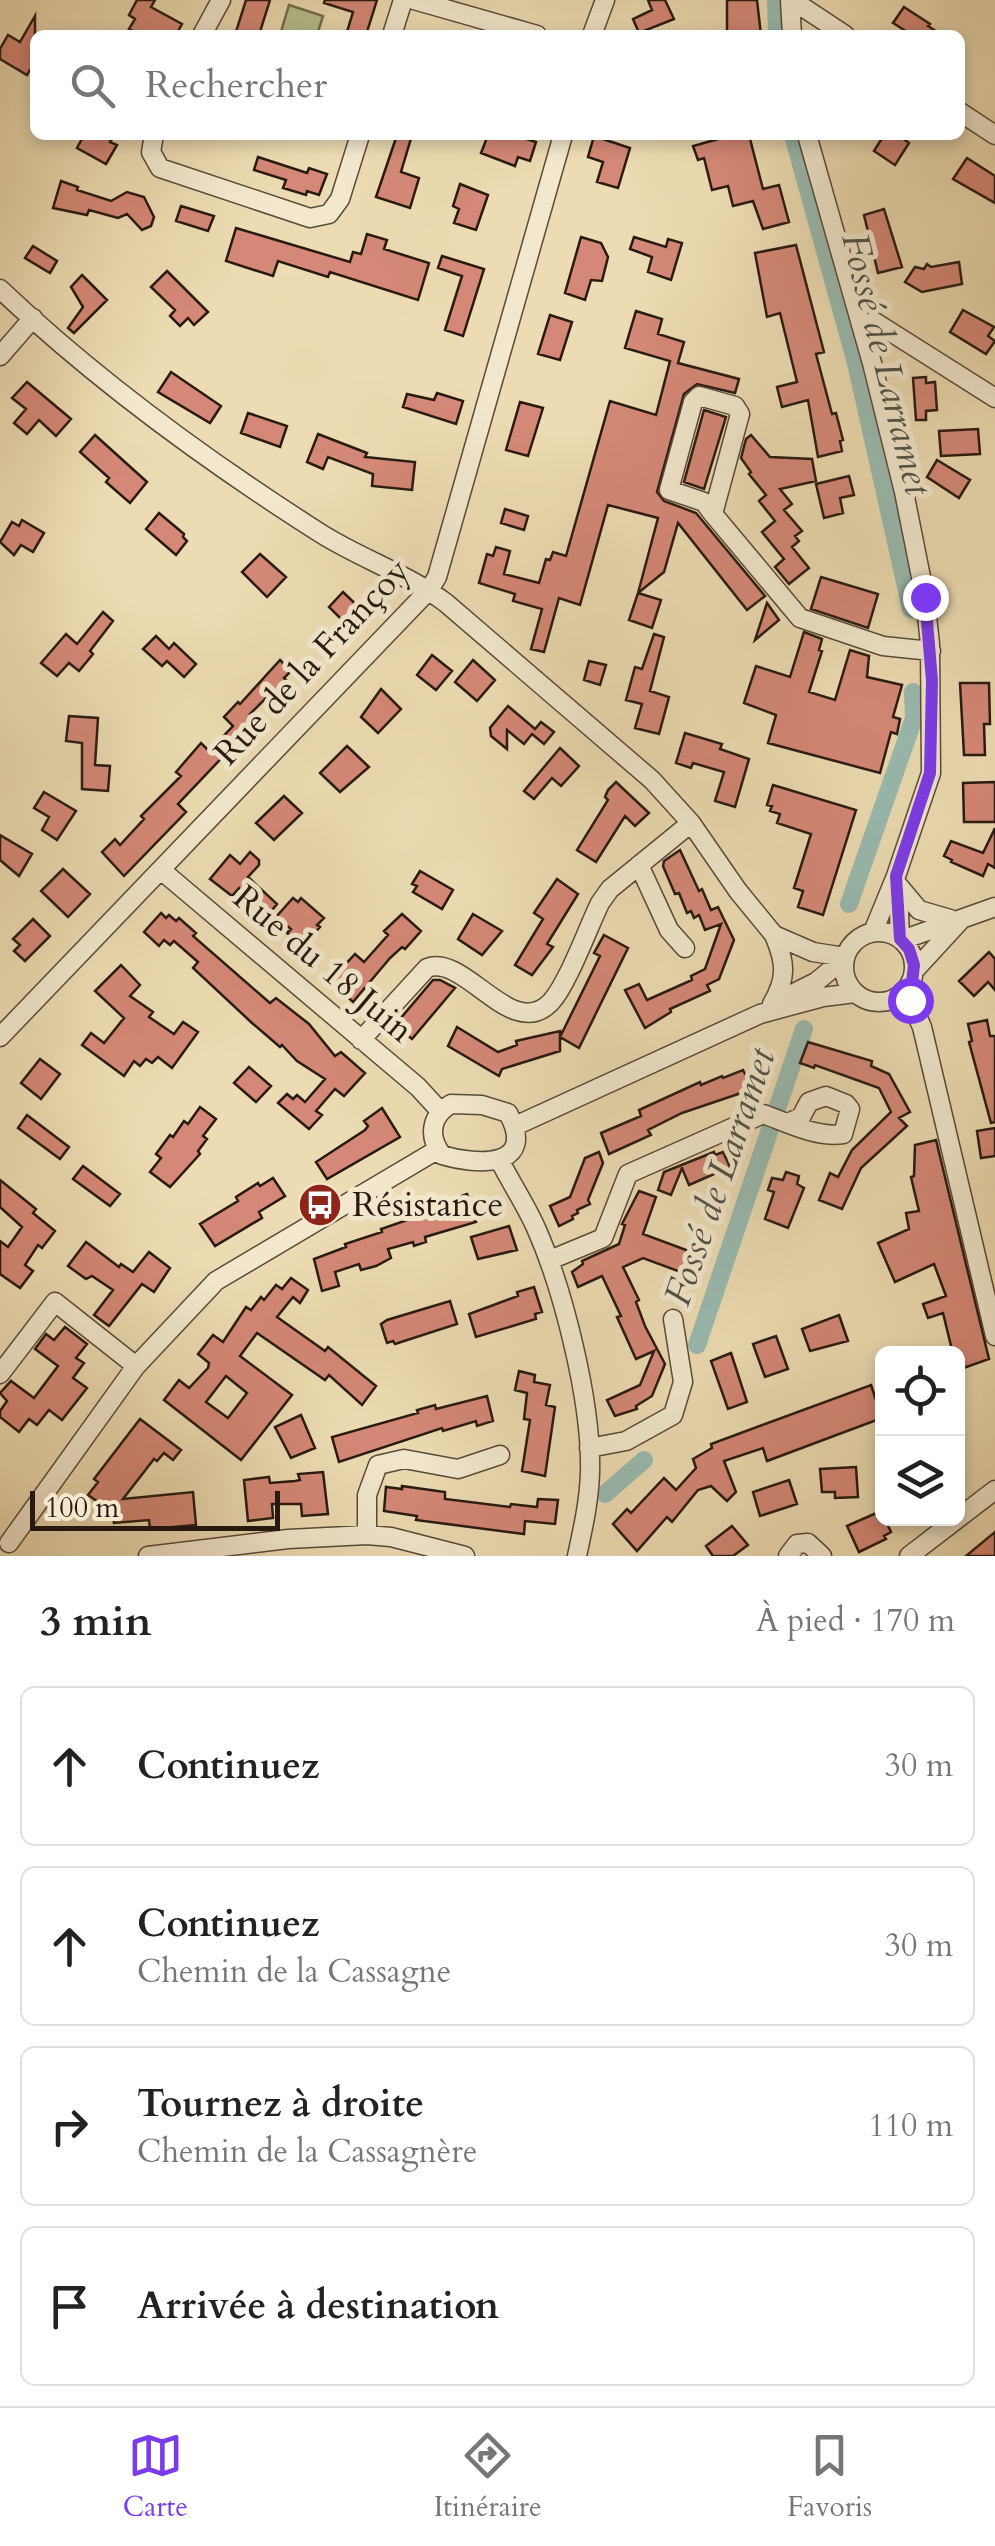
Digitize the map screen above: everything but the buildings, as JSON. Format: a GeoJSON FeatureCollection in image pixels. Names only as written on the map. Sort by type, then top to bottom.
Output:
{"type":"FeatureCollection","features":[{"type":"Feature","properties":{"kind":"street"},"geometry":{"type":"LineString","coordinates":[[205,30],[221,0]]}},
{"type":"Feature","properties":{"kind":"street"},"geometry":{"type":"LineString","coordinates":[[394,30],[403,0]]}},
{"type":"Feature","properties":{"kind":"street"},"geometry":{"type":"LineString","coordinates":[[414,0],[519,30]]}},
{"type":"Feature","properties":{"kind":"street"},"geometry":{"type":"LineString","coordinates":[[594,30],[605,0]]}},
{"type":"Feature","properties":{"kind":"street"},"geometry":{"type":"LineString","coordinates":[[791,0],[792,30]]}},
{"type":"Feature","properties":{"kind":"street"},"geometry":{"type":"LineString","coordinates":[[791,0],[837,30]]}},
{"type":"Feature","properties":{"kind":"street"},"geometry":{"type":"LineString","coordinates":[[965,115],[995,135]]}},
{"type":"Feature","properties":{"kind":"street"},"geometry":{"type":"LineString","coordinates":[[153,140],[151,152],[160,168],[310,218],[328,214],[340,199],[358,140]]}},
{"type":"Feature","properties":{"kind":"street","name":"Rue de la Françoy"},"geometry":{"type":"LineString","coordinates":[[0,1037],[429,590],[437,577],[562,140]]}},
{"type":"Feature","properties":{"kind":"street"},"geometry":{"type":"LineString","coordinates":[[808,140],[861,325],[916,548],[930,651],[930,773],[897,881],[873,932]]}},
{"type":"Feature","properties":{"kind":"street"},"geometry":{"type":"LineString","coordinates":[[0,289],[154,422],[329,539],[429,590],[652,780],[691,823],[738,892],[774,935],[786,968],[781,988],[766,1009]]}},
{"type":"Feature","properties":{"kind":"street"},"geometry":{"type":"LineString","coordinates":[[0,356],[32,318]]}},
{"type":"Feature","properties":{"kind":"street"},"geometry":{"type":"LineString","coordinates":[[861,325],[875,322],[995,398]]}},
{"type":"Feature","properties":{"kind":"street"},"geometry":{"type":"LineString","coordinates":[[714,514],[740,414],[734,406],[699,396],[692,402],[669,490],[704,502],[800,618],[882,646],[930,651]]}},
{"type":"Feature","properties":{"kind":"street"},"geometry":{"type":"LineString","coordinates":[[361,1040],[427,968],[438,964],[520,1012],[542,1009],[556,995],[600,903],[691,823]]}},
{"type":"Feature","properties":{"kind":"street"},"geometry":{"type":"LineString","coordinates":[[640,865],[669,930],[685,948]]}},
{"type":"Feature","properties":{"kind":"street","name":"Rue du 18 Juin"},"geometry":{"type":"LineString","coordinates":[[161,870],[418,1087],[440,1110]]}},
{"type":"Feature","properties":{"kind":"street"},"geometry":{"type":"LineString","coordinates":[[897,881],[919,910],[960,921]]}},
{"type":"Feature","properties":{"kind":"street"},"geometry":{"type":"LineString","coordinates":[[897,881],[901,940]]}},
{"type":"Feature","properties":{"kind":"street"},"geometry":{"type":"LineString","coordinates":[[901,940],[995,907]]}},
{"type":"Feature","properties":{"kind":"street"},"geometry":{"type":"LineString","coordinates":[[845,958],[846,980],[855,993],[873,1002],[888,1001],[906,990],[913,974],[960,921]]}},
{"type":"Feature","properties":{"kind":"street"},"geometry":{"type":"LineString","coordinates":[[515,1126],[766,1009],[816,982],[845,958],[858,939],[873,932],[890,934],[912,954],[910,1000],[922,1027],[995,1336]]}},
{"type":"Feature","properties":{"kind":"street"},"geometry":{"type":"LineString","coordinates":[[774,935],[812,952],[845,958]]}},
{"type":"Feature","properties":{"kind":"street"},"geometry":{"type":"LineString","coordinates":[[766,1009],[855,993]]}},
{"type":"Feature","properties":{"kind":"street"},"geometry":{"type":"LineString","coordinates":[[460,1104],[496,1108],[508,1113],[515,1126],[516,1137],[510,1152],[500,1161],[442,1156],[432,1138],[434,1120],[440,1110],[460,1104]]}},
{"type":"Feature","properties":{"kind":"street"},"geometry":{"type":"LineString","coordinates":[[550,1260],[603,1238],[628,1174],[763,1114],[788,1122]]}},
{"type":"Feature","properties":{"kind":"street"},"geometry":{"type":"LineString","coordinates":[[10,1546],[136,1366],[216,1281],[437,1150]]}},
{"type":"Feature","properties":{"kind":"street"},"geometry":{"type":"LineString","coordinates":[[500,1161],[550,1260],[577,1367],[589,1448],[585,1523],[579,1547],[567,1556]]}},
{"type":"Feature","properties":{"kind":"street"},"geometry":{"type":"LineString","coordinates":[[0,1374],[54,1302],[136,1366]]}},
{"type":"Feature","properties":{"kind":"street"},"geometry":{"type":"LineString","coordinates":[[589,1448],[626,1441],[673,1416],[683,1382],[674,1319]]}},
{"type":"Feature","properties":{"kind":"street"},"geometry":{"type":"LineString","coordinates":[[367,1534],[367,1496],[378,1465],[404,1459],[458,1469],[500,1454]]}},
{"type":"Feature","properties":{"kind":"street"},"geometry":{"type":"LineString","coordinates":[[909,1556],[995,1490]]}},
{"type":"Feature","properties":{"kind":"street"},"geometry":{"type":"LineString","coordinates":[[148,1556],[367,1534],[458,1555]]}},
{"type":"Feature","properties":{"kind":"street"},"geometry":{"type":"LineString","coordinates":[[788,1556],[798,1544],[808,1544],[822,1556]]}},
{"type":"Feature","properties":{"kind":"green space"},"geometry":{"type":"Polygon","coordinates":[[[289,5],[323,16],[319,30],[282,30],[289,5]]]}},
{"type":"Feature","properties":{"kind":"waterway","name":"Fossé de Larramet"},"geometry":{"type":"LineString","coordinates":[[776,0],[777,30]]}},
{"type":"Feature","properties":{"kind":"waterway","name":"Fossé de Larramet"},"geometry":{"type":"LineString","coordinates":[[794,140],[856,363],[911,609]]}},
{"type":"Feature","properties":{"kind":"waterway","name":"Fossé de Larramet"},"geometry":{"type":"LineString","coordinates":[[849,904],[914,718],[913,692]]}},
{"type":"Feature","properties":{"kind":"waterway","name":"Fossé de Larramet"},"geometry":{"type":"LineString","coordinates":[[697,1345],[804,1029]]}},
{"type":"Feature","properties":{"kind":"waterway","name":"Fossé de Larramet"},"geometry":{"type":"LineString","coordinates":[[605,1494],[644,1460]]}},
{"type":"Feature","properties":{"kind":"place","name":"Résistance"},"geometry":{"type":"Point","coordinates":[320,1205]}},
{"type":"Feature","properties":{"kind":"route"},"geometry":{"type":"LineString","coordinates":[[910,1000],[914,965],[909,949],[900,939],[896,876],[930,773],[933,750],[925,597]]}}]}
